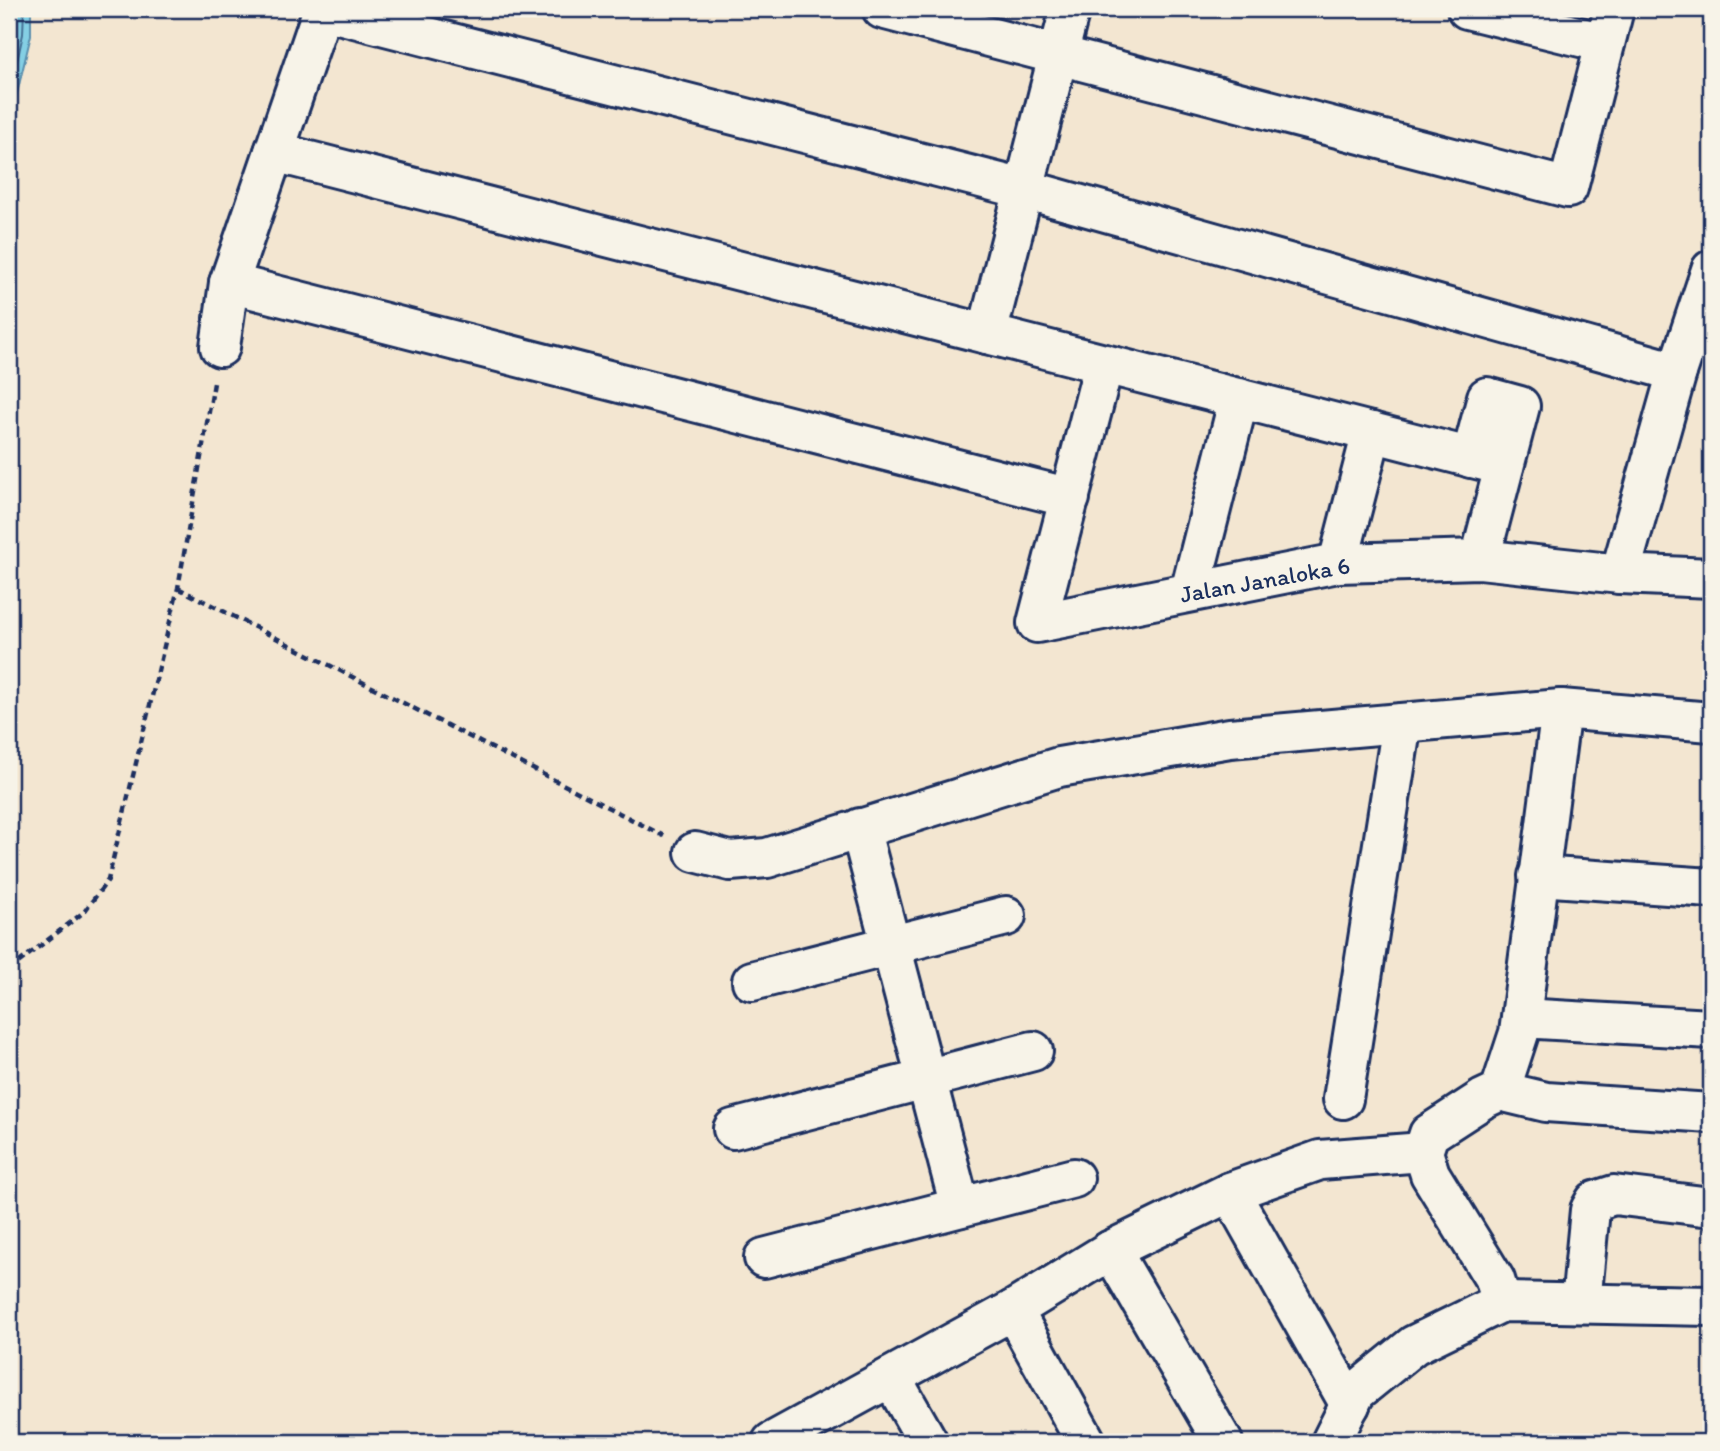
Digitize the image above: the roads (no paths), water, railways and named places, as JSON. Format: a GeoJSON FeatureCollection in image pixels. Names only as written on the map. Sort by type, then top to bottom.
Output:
{"type":"FeatureCollection","features":[{"type":"Feature","properties":{"kind":"street"},"geometry":{"type":"LineString","coordinates":[[220,347],[229,283],[323,9],[1024,189],[1677,372]]}},
{"type":"Feature","properties":{"kind":"street"},"geometry":{"type":"LineString","coordinates":[[882,9],[1568,188],[1610,26],[1467,9]]}},
{"type":"Feature","properties":{"kind":"street"},"geometry":{"type":"LineString","coordinates":[[987,334],[1070,9]]}},
{"type":"Feature","properties":{"kind":"street"},"geometry":{"type":"LineString","coordinates":[[274,152],[1488,462],[1480,559]]}},
{"type":"Feature","properties":{"kind":"street"},"geometry":{"type":"LineString","coordinates":[[229,283],[1070,498],[1104,364]]}},
{"type":"Feature","properties":{"kind":"street"},"geometry":{"type":"LineString","coordinates":[[1620,574],[1677,372],[1708,293]]}},
{"type":"Feature","properties":{"kind":"street"},"geometry":{"type":"LineString","coordinates":[[1190,593],[1239,398]]}},
{"type":"Feature","properties":{"kind":"street"},"geometry":{"type":"LineString","coordinates":[[1338,563],[1372,432]]}},
{"type":"Feature","properties":{"kind":"street","name":"Jalan Janaloka 6"},"geometry":{"type":"LineString","coordinates":[[1070,498],[1037,622],[1338,563],[1480,559],[1620,574],[1711,578]]}},
{"type":"Feature","properties":{"kind":"street"},"geometry":{"type":"LineString","coordinates":[[1500,1091],[1521,1018],[1560,709]]}},
{"type":"Feature","properties":{"kind":"street"},"geometry":{"type":"LineString","coordinates":[[695,852],[730,862],[750,861],[1059,767],[1230,737],[1560,709],[1711,722]]}},
{"type":"Feature","properties":{"kind":"street"},"geometry":{"type":"LineString","coordinates":[[1343,1099],[1402,723]]}},
{"type":"Feature","properties":{"kind":"street"},"geometry":{"type":"LineString","coordinates":[[860,828],[960,1207]]}},
{"type":"Feature","properties":{"kind":"street"},"geometry":{"type":"LineString","coordinates":[[1538,876],[1711,888]]}},
{"type":"Feature","properties":{"kind":"street"},"geometry":{"type":"LineString","coordinates":[[752,981],[1006,916]]}},
{"type":"Feature","properties":{"kind":"street"},"geometry":{"type":"LineString","coordinates":[[1521,1018],[1711,1029]]}},
{"type":"Feature","properties":{"kind":"street"},"geometry":{"type":"LineString","coordinates":[[733,1129],[1033,1051]]}},
{"type":"Feature","properties":{"kind":"street"},"geometry":{"type":"LineString","coordinates":[[1502,1301],[1495,1280],[1430,1174],[1423,1152],[1429,1134],[1482,1099],[1500,1091],[1546,1102],[1711,1113]]}},
{"type":"Feature","properties":{"kind":"street"},"geometry":{"type":"LineString","coordinates":[[772,1442],[1013,1310],[1111,1250],[1230,1192],[1320,1160],[1423,1152]]}},
{"type":"Feature","properties":{"kind":"street"},"geometry":{"type":"LineString","coordinates":[[764,1258],[1074,1178]]}},
{"type":"Feature","properties":{"kind":"street"},"geometry":{"type":"LineString","coordinates":[[1230,1192],[1350,1405]]}},
{"type":"Feature","properties":{"kind":"street"},"geometry":{"type":"LineString","coordinates":[[1581,1303],[1590,1210],[1595,1201],[1614,1195],[1711,1207]]}},
{"type":"Feature","properties":{"kind":"street"},"geometry":{"type":"LineString","coordinates":[[1111,1250],[1223,1442]]}},
{"type":"Feature","properties":{"kind":"street"},"geometry":{"type":"LineString","coordinates":[[1331,1442],[1356,1392],[1414,1345],[1502,1301],[1711,1306]]}},
{"type":"Feature","properties":{"kind":"street"},"geometry":{"type":"LineString","coordinates":[[1013,1310],[1086,1442]]}},
{"type":"Feature","properties":{"kind":"street"},"geometry":{"type":"LineString","coordinates":[[891,1377],[928,1442]]}},
{"type":"Feature","properties":{"kind":"water"},"geometry":{"type":"Polygon","coordinates":[[[9,9],[31,9],[31,35],[13,110],[9,116],[9,9]]]}}]}
